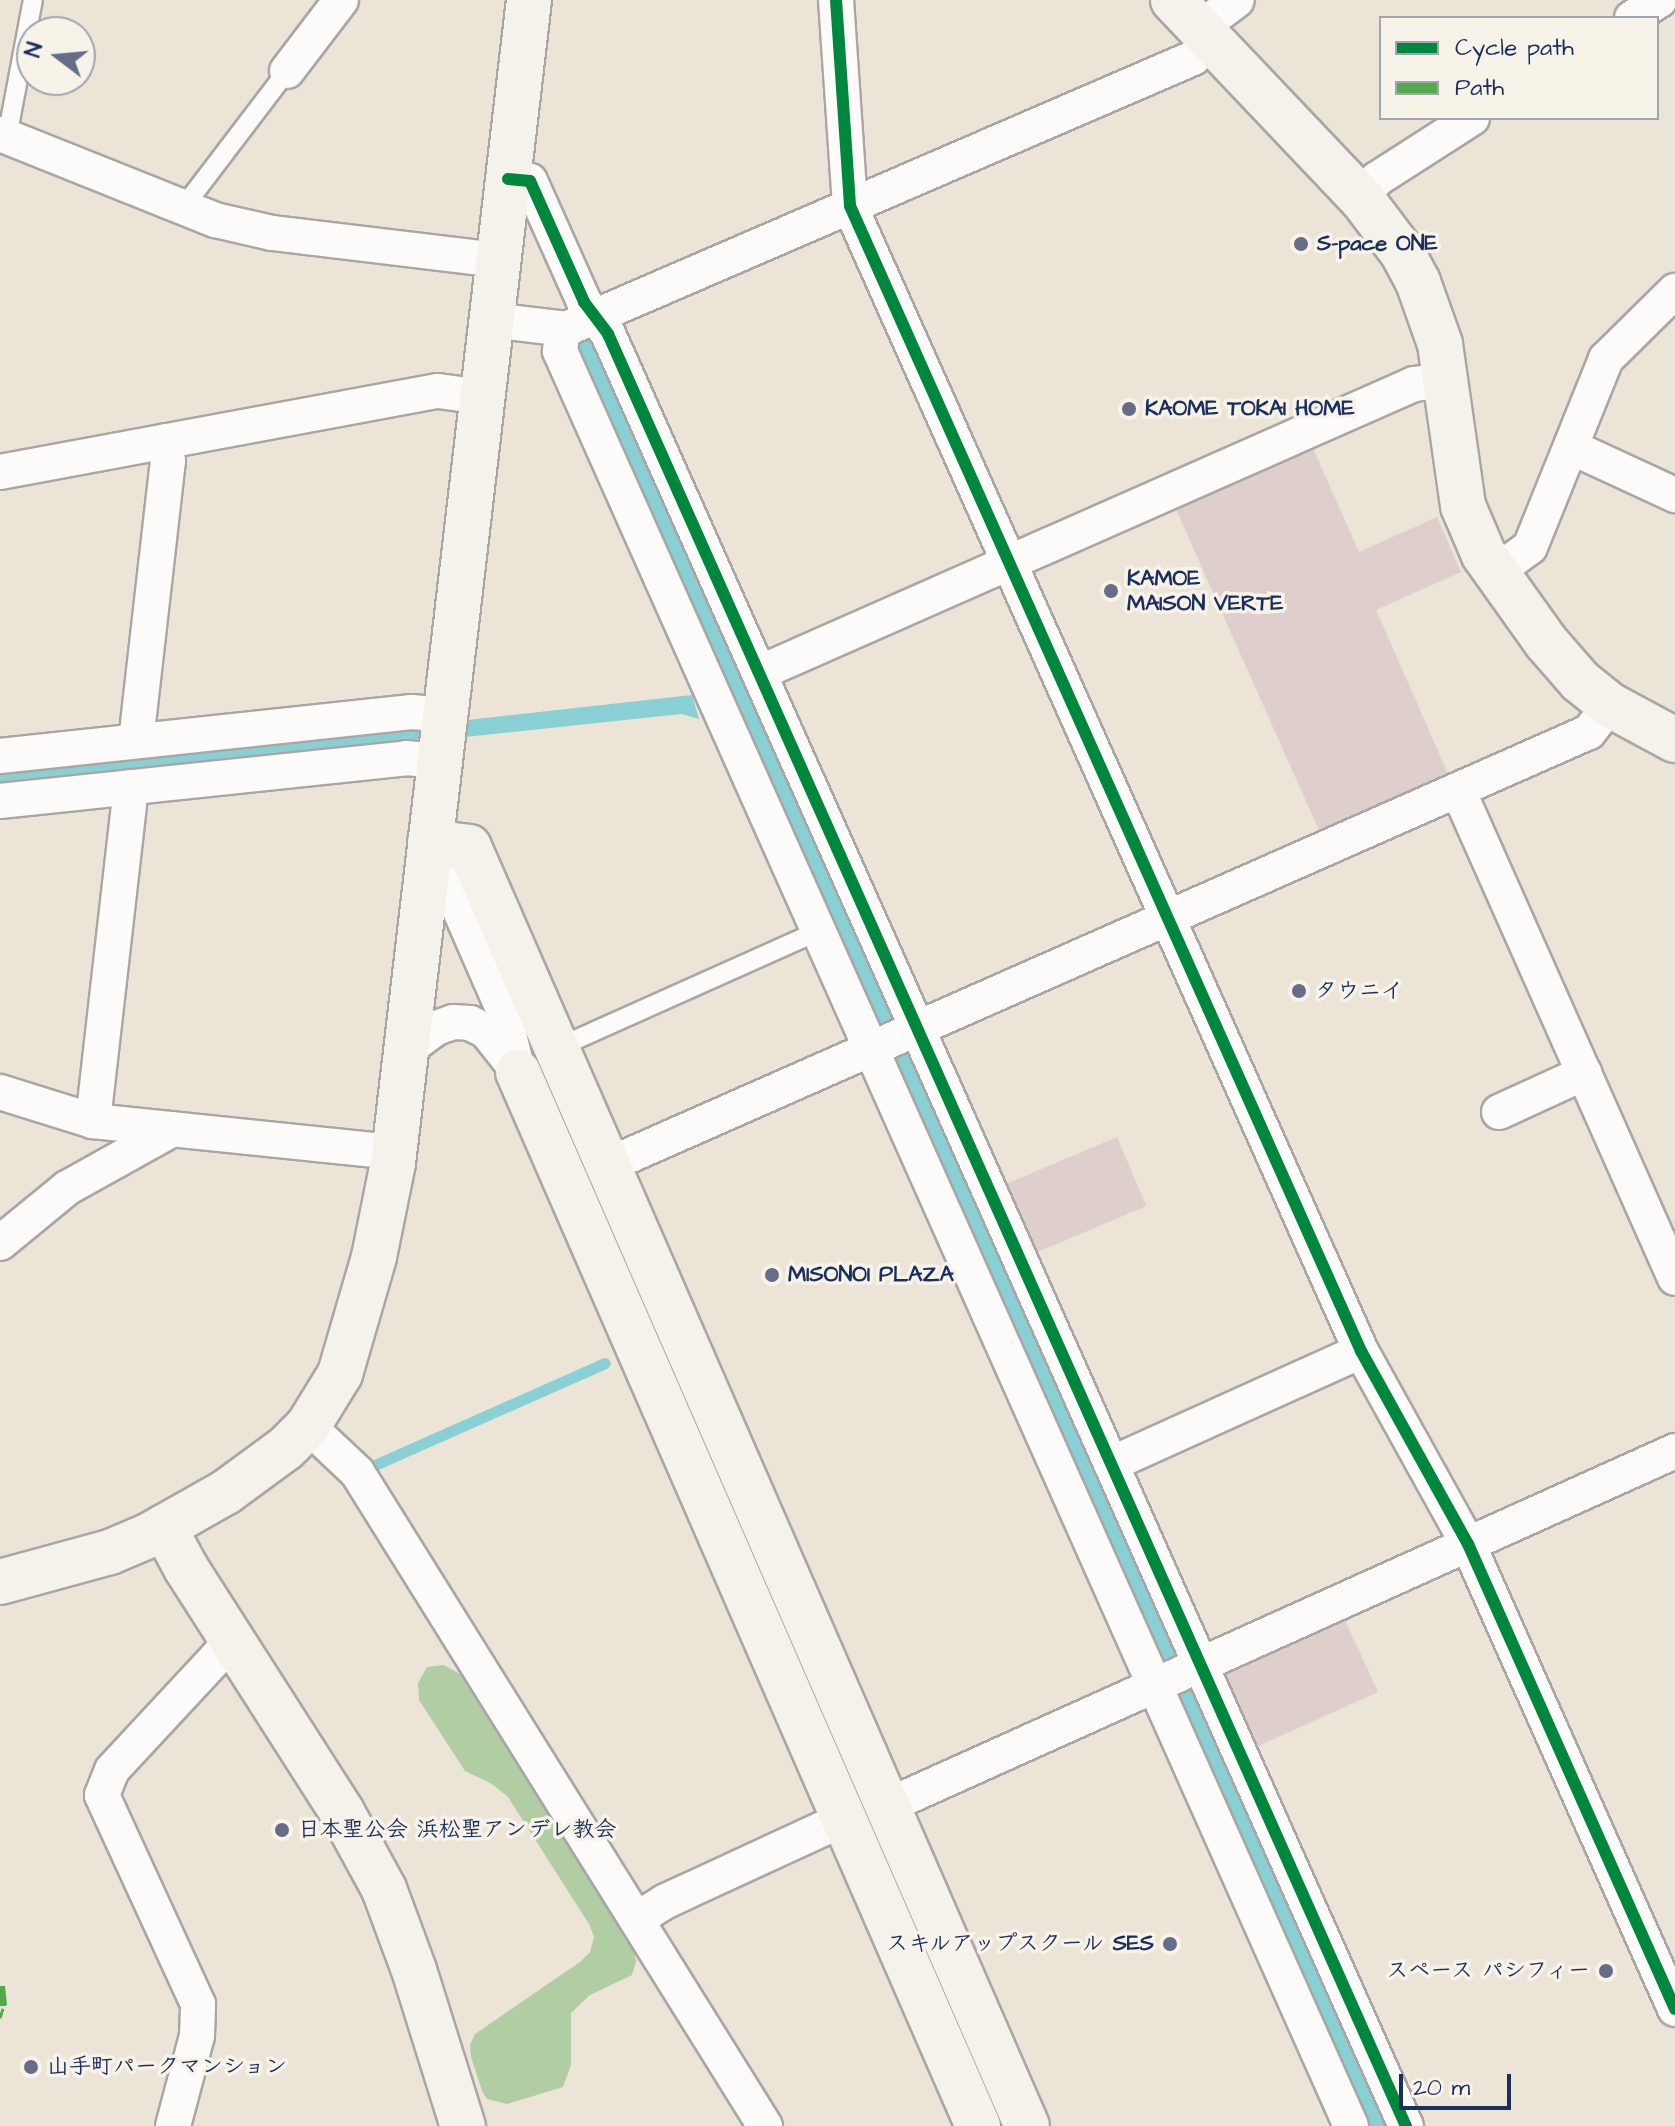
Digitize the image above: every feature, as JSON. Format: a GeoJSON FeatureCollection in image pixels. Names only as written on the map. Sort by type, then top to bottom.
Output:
{"type":"FeatureCollection","features":[{"type":"Feature","properties":{"kind":"street"},"geometry":{"type":"LineString","coordinates":[[287,71],[341,0]]}},
{"type":"Feature","properties":{"kind":"street"},"geometry":{"type":"LineString","coordinates":[[0,1582],[69,1566],[164,1527],[226,1492],[286,1448],[308,1426],[340,1374],[381,1226],[394,1152],[529,0]]}},
{"type":"Feature","properties":{"kind":"street"},"geometry":{"type":"LineString","coordinates":[[836,0],[850,206],[1361,1351],[1468,1544],[1675,2009]]}},
{"type":"Feature","properties":{"kind":"street"},"geometry":{"type":"LineString","coordinates":[[1195,23],[1237,0]]}},
{"type":"Feature","properties":{"kind":"street"},"geometry":{"type":"LineString","coordinates":[[1635,16],[1660,0]]}},
{"type":"Feature","properties":{"kind":"street"},"geometry":{"type":"LineString","coordinates":[[491,320],[563,329],[595,317],[1193,58],[1195,23]]}},
{"type":"Feature","properties":{"kind":"street"},"geometry":{"type":"LineString","coordinates":[[1195,23],[1359,196],[1396,243],[1418,282],[1434,323],[1447,380],[1463,506],[1471,531],[1496,572],[1565,667],[1610,705],[1675,740]]}},
{"type":"Feature","properties":{"kind":"street"},"geometry":{"type":"LineString","coordinates":[[1359,196],[1377,179],[1469,120]]}},
{"type":"Feature","properties":{"kind":"street"},"geometry":{"type":"LineString","coordinates":[[4,136],[182,209],[272,233],[498,260]]}},
{"type":"Feature","properties":{"kind":"street"},"geometry":{"type":"LineString","coordinates":[[508,179],[530,181],[584,302],[608,334],[759,673],[894,1039],[1178,1675],[1406,2126]]}},
{"type":"Feature","properties":{"kind":"street"},"geometry":{"type":"LineString","coordinates":[[1496,572],[1530,547],[1606,359],[1675,291]]}},
{"type":"Feature","properties":{"kind":"street"},"geometry":{"type":"LineString","coordinates":[[563,329],[560,351],[818,931],[894,1039],[1111,1464],[1178,1675],[1351,2126]]}},
{"type":"Feature","properties":{"kind":"street"},"geometry":{"type":"LineString","coordinates":[[759,673],[1414,384],[1447,380]]}},
{"type":"Feature","properties":{"kind":"street"},"geometry":{"type":"LineString","coordinates":[[0,472],[438,391],[483,397]]}},
{"type":"Feature","properties":{"kind":"street"},"geometry":{"type":"LineString","coordinates":[[136,741],[168,461],[165,441]]}},
{"type":"Feature","properties":{"kind":"street"},"geometry":{"type":"LineString","coordinates":[[1571,447],[1675,495]]}},
{"type":"Feature","properties":{"kind":"street"},"geometry":{"type":"LineString","coordinates":[[608,1165],[1589,732],[1610,705]]}},
{"type":"Feature","properties":{"kind":"street"},"geometry":{"type":"LineString","coordinates":[[0,756],[412,712],[445,715]]}},
{"type":"Feature","properties":{"kind":"street"},"geometry":{"type":"LineString","coordinates":[[0,801],[406,758],[440,761]]}},
{"type":"Feature","properties":{"kind":"street"},"geometry":{"type":"LineString","coordinates":[[93,1121],[131,787]]}},
{"type":"Feature","properties":{"kind":"street"},"geometry":{"type":"LineString","coordinates":[[1458,790],[1675,1278]]}},
{"type":"Feature","properties":{"kind":"street"},"geometry":{"type":"LineString","coordinates":[[430,842],[469,847],[1027,2126]]}},
{"type":"Feature","properties":{"kind":"street"},"geometry":{"type":"LineString","coordinates":[[430,842],[503,1009],[518,1072],[978,2126]]}},
{"type":"Feature","properties":{"kind":"street"},"geometry":{"type":"LineString","coordinates":[[406,1050],[436,1028],[453,1022],[470,1023],[486,1031],[518,1072]]}},
{"type":"Feature","properties":{"kind":"street"},"geometry":{"type":"LineString","coordinates":[[1499,1112],[1584,1073]]}},
{"type":"Feature","properties":{"kind":"street"},"geometry":{"type":"LineString","coordinates":[[0,1092],[93,1121],[394,1152]]}},
{"type":"Feature","properties":{"kind":"street"},"geometry":{"type":"LineString","coordinates":[[0,1243],[67,1188],[173,1129]]}},
{"type":"Feature","properties":{"kind":"street"},"geometry":{"type":"LineString","coordinates":[[1111,1464],[1361,1351]]}},
{"type":"Feature","properties":{"kind":"street"},"geometry":{"type":"LineString","coordinates":[[308,1426],[357,1472],[765,2126]]}},
{"type":"Feature","properties":{"kind":"street"},"geometry":{"type":"LineString","coordinates":[[887,1806],[1675,1451]]}},
{"type":"Feature","properties":{"kind":"street"},"geometry":{"type":"LineString","coordinates":[[164,1527],[342,1812],[384,1889],[414,1970],[463,2126]]}},
{"type":"Feature","properties":{"kind":"street"},"geometry":{"type":"LineString","coordinates":[[173,2126],[197,2036],[198,2004],[102,1795],[112,1770],[219,1655],[235,1645]]}},
{"type":"Feature","properties":{"kind":"street"},"geometry":{"type":"LineString","coordinates":[[637,1919],[664,1902],[844,1819]]}},
{"type":"Feature","properties":{"kind":"lane"},"geometry":{"type":"LineString","coordinates":[[4,136],[33,0]]}},
{"type":"Feature","properties":{"kind":"lane"},"geometry":{"type":"LineString","coordinates":[[182,209],[287,71]]}},
{"type":"Feature","properties":{"kind":"lane"},"geometry":{"type":"LineString","coordinates":[[557,1048],[818,931]]}},
{"type":"Feature","properties":{"kind":"shaded area"},"geometry":{"type":"Polygon","coordinates":[[[1311,444],[1359,552],[1437,517],[1461,572],[1376,610],[1450,778],[1321,835],[1174,505],[1311,444]]]}},
{"type":"Feature","properties":{"kind":"shaded area"},"geometry":{"type":"Polygon","coordinates":[[[1117,1137],[1146,1206],[1032,1254],[1003,1185],[1117,1137]]]}},
{"type":"Feature","properties":{"kind":"shaded area"},"geometry":{"type":"Polygon","coordinates":[[[1343,1616],[1378,1692],[1254,1748],[1223,1680],[1227,1669],[1343,1616]]]}},
{"type":"Feature","properties":{"kind":"green space"},"geometry":{"type":"Polygon","coordinates":[[[510,991],[1014,2123],[1009,2125],[505,993],[510,991]]]}},
{"type":"Feature","properties":{"kind":"green space"},"geometry":{"type":"Polygon","coordinates":[[[444,1665],[460,1674],[633,1947],[636,1961],[632,1975],[590,1995],[571,2013],[571,2065],[563,2087],[507,2104],[487,2099],[482,2091],[471,2057],[470,2045],[475,2034],[580,1962],[590,1952],[594,1937],[589,1924],[508,1797],[492,1784],[465,1771],[419,1700],[418,1683],[427,1667],[444,1665]]]}},
{"type":"Feature","properties":{"kind":"water"},"geometry":{"type":"Polygon","coordinates":[[[591,339],[1387,2126],[1368,2126],[575,346],[591,339]]]}},
{"type":"Feature","properties":{"kind":"water"},"geometry":{"type":"Polygon","coordinates":[[[692,695],[699,719],[681,714],[465,737],[467,720],[692,695]]]}},
{"type":"Feature","properties":{"kind":"waterway"},"geometry":{"type":"LineString","coordinates":[[0,779],[419,733]]}},
{"type":"Feature","properties":{"kind":"waterway"},"geometry":{"type":"LineString","coordinates":[[377,1464],[605,1363]]}},
{"type":"Feature","properties":{"kind":"marked path"},"geometry":{"type":"LineString","coordinates":[[0,1986],[3,2014],[0,2013]]}},
{"type":"Feature","properties":{"kind":"cycle path"},"geometry":{"type":"LineString","coordinates":[[836,0],[850,206],[1361,1351],[1468,1544],[1675,2009]]}},
{"type":"Feature","properties":{"kind":"cycle path"},"geometry":{"type":"LineString","coordinates":[[508,179],[530,181],[584,302],[608,334],[1406,2126]]}},
{"type":"Feature","properties":{"kind":"place","name":"S-pace ONE"},"geometry":{"type":"Point","coordinates":[1301,244]}},
{"type":"Feature","properties":{"kind":"place","name":"KAOME TOKAI HOME"},"geometry":{"type":"Point","coordinates":[1129,409]}},
{"type":"Feature","properties":{"kind":"place","name":"KAMOE MAISON VERTE"},"geometry":{"type":"Point","coordinates":[1111,591]}},
{"type":"Feature","properties":{"kind":"place","name":"タウニイ"},"geometry":{"type":"Point","coordinates":[1299,991]}},
{"type":"Feature","properties":{"kind":"place","name":"MISONOI PLAZA"},"geometry":{"type":"Point","coordinates":[772,1275]}},
{"type":"Feature","properties":{"kind":"place","name":"日本聖公会 浜松聖アンデレ教会"},"geometry":{"type":"Point","coordinates":[282,1830]}},
{"type":"Feature","properties":{"kind":"place","name":"スキルアップスクール SES"},"geometry":{"type":"Point","coordinates":[1170,1944]}},
{"type":"Feature","properties":{"kind":"place","name":"スペース パシフィー"},"geometry":{"type":"Point","coordinates":[1606,1971]}},
{"type":"Feature","properties":{"kind":"place","name":"山手町パークマンション"},"geometry":{"type":"Point","coordinates":[31,2067]}}]}
